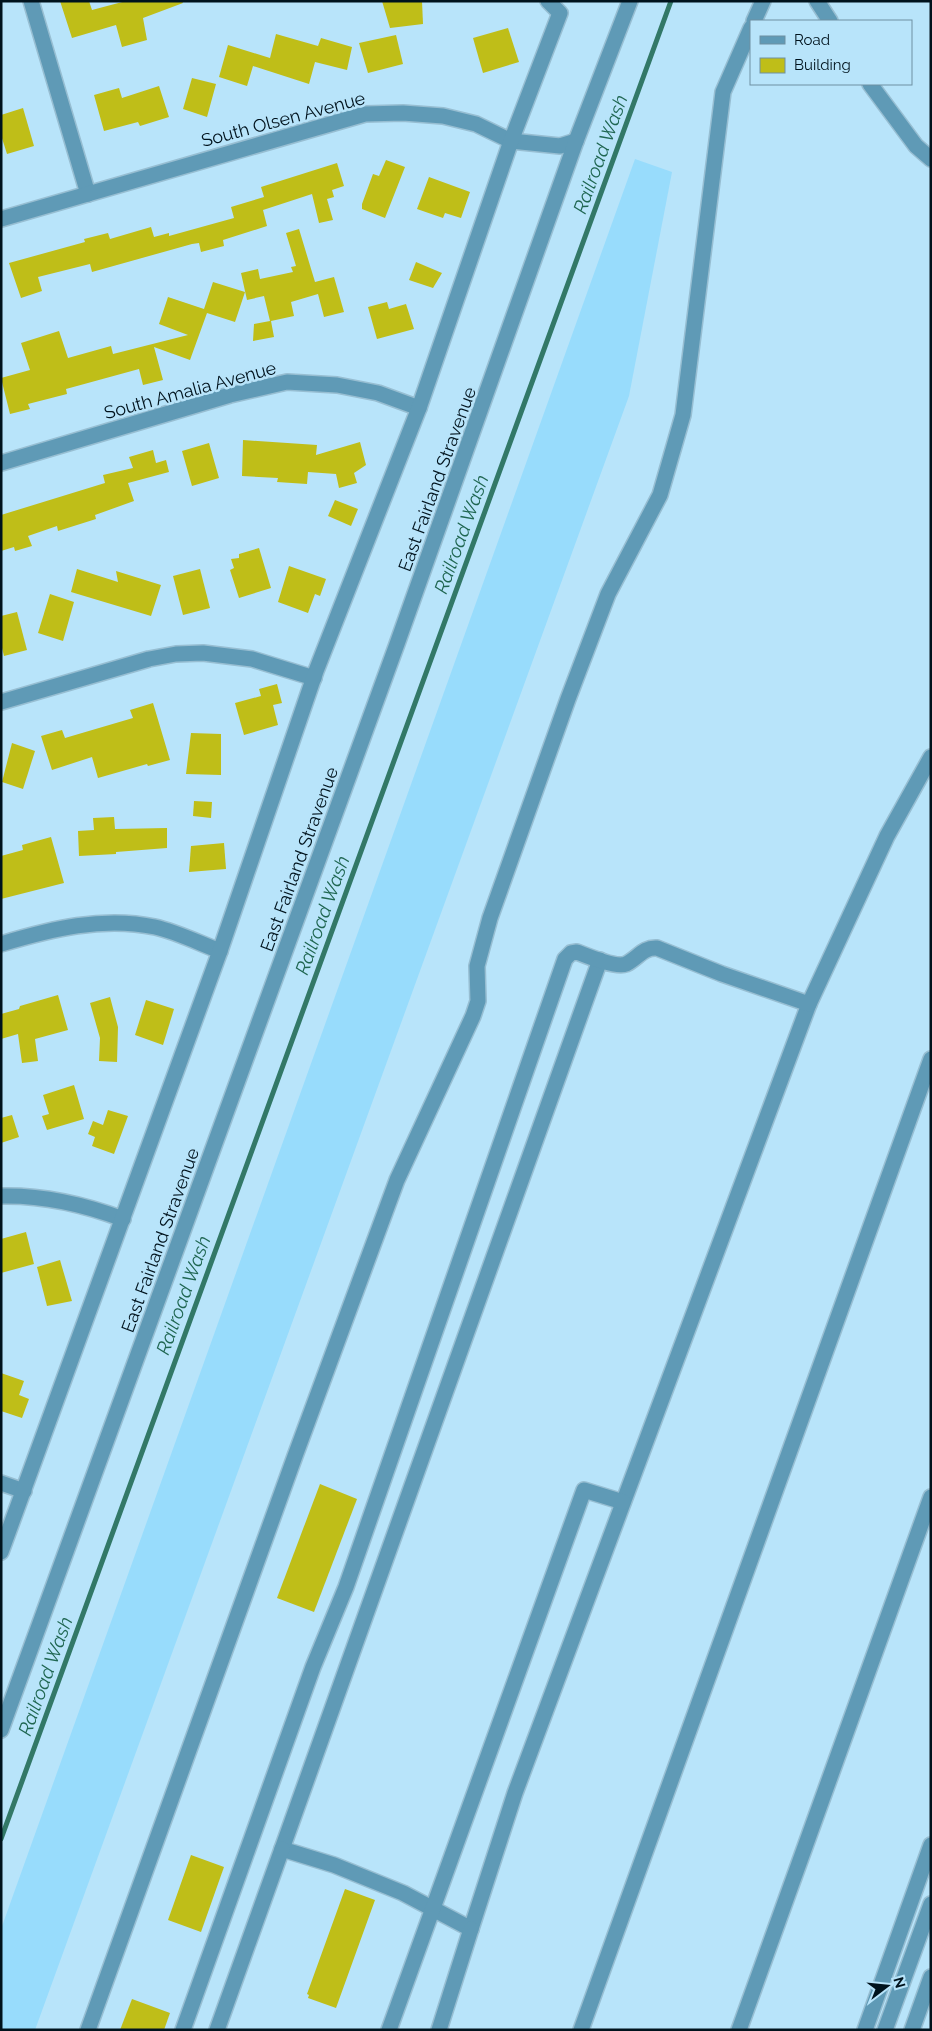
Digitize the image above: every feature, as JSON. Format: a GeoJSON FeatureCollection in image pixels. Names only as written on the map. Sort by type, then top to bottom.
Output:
{"type":"FeatureCollection","features":[{"type":"Feature","properties":{"kind":"street"},"geometry":{"type":"LineString","coordinates":[[31,1],[88,194]]}},
{"type":"Feature","properties":{"kind":"street"},"geometry":{"type":"LineString","coordinates":[[1,1552],[220,951],[314,678],[419,408],[511,141],[560,13],[548,1]]}},
{"type":"Feature","properties":{"kind":"street","name":"East Fairland Stravenue"},"geometry":{"type":"LineString","coordinates":[[1,1730],[398,644],[576,141],[630,1]]}},
{"type":"Feature","properties":{"kind":"street"},"geometry":{"type":"LineString","coordinates":[[754,20],[763,1]]}},
{"type":"Feature","properties":{"kind":"street"},"geometry":{"type":"LineString","coordinates":[[817,1],[829,20]]}},
{"type":"Feature","properties":{"kind":"street"},"geometry":{"type":"LineString","coordinates":[[88,2030],[295,1456],[397,1180],[473,1016],[478,1001],[477,966],[490,918],[568,699],[608,594],[660,494],[683,415],[723,92],[750,30]]}},
{"type":"Feature","properties":{"kind":"street"},"geometry":{"type":"LineString","coordinates":[[871,85],[916,146],[931,159]]}},
{"type":"Feature","properties":{"kind":"street","name":"South Olsen Avenue"},"geometry":{"type":"LineString","coordinates":[[1,219],[365,114],[403,113],[443,116],[476,124],[511,141],[560,146],[576,141]]}},
{"type":"Feature","properties":{"kind":"street","name":"South Amalia Avenue"},"geometry":{"type":"LineString","coordinates":[[1,464],[230,395],[287,382],[336,385],[378,394],[419,408]]}},
{"type":"Feature","properties":{"kind":"street"},"geometry":{"type":"LineString","coordinates":[[1,702],[150,659],[176,654],[203,653],[252,659],[314,678]]}},
{"type":"Feature","properties":{"kind":"street"},"geometry":{"type":"LineString","coordinates":[[439,2030],[515,1792],[809,1004],[887,836],[931,756]]}},
{"type":"Feature","properties":{"kind":"street"},"geometry":{"type":"LineString","coordinates":[[1,944],[47,930],[89,924],[124,924],[156,928],[220,951]]}},
{"type":"Feature","properties":{"kind":"street"},"geometry":{"type":"LineString","coordinates":[[183,2030],[313,1667],[346,1587],[564,959],[571,953],[576,952],[618,965],[626,964],[650,947],[657,948],[722,974],[809,1004]]}},
{"type":"Feature","properties":{"kind":"street"},"geometry":{"type":"LineString","coordinates":[[217,2030],[600,960]]}},
{"type":"Feature","properties":{"kind":"street"},"geometry":{"type":"LineString","coordinates":[[581,2030],[931,1059]]}},
{"type":"Feature","properties":{"kind":"street"},"geometry":{"type":"LineString","coordinates":[[1,1196],[28,1196],[63,1201],[97,1209],[123,1218]]}},
{"type":"Feature","properties":{"kind":"street"},"geometry":{"type":"LineString","coordinates":[[1,1483],[24,1491]]}},
{"type":"Feature","properties":{"kind":"street"},"geometry":{"type":"LineString","coordinates":[[389,2030],[584,1490],[623,1502]]}},
{"type":"Feature","properties":{"kind":"street"},"geometry":{"type":"LineString","coordinates":[[739,2030],[931,1497]]}},
{"type":"Feature","properties":{"kind":"street"},"geometry":{"type":"LineString","coordinates":[[865,2030],[931,1845]]}},
{"type":"Feature","properties":{"kind":"street"},"geometry":{"type":"LineString","coordinates":[[282,1850],[334,1865],[403,1893],[471,1929]]}},
{"type":"Feature","properties":{"kind":"street"},"geometry":{"type":"LineString","coordinates":[[885,2030],[931,1904]]}},
{"type":"Feature","properties":{"kind":"street"},"geometry":{"type":"LineString","coordinates":[[912,2030],[931,1977]]}},
{"type":"Feature","properties":{"kind":"shaded area"},"geometry":{"type":"Polygon","coordinates":[[[635,159],[672,172],[629,396],[35,2030],[1,2030],[1,1929],[635,159]]]}},
{"type":"Feature","properties":{"kind":"building"},"geometry":{"type":"Polygon","coordinates":[[[60,1],[89,1],[92,10],[126,1],[182,1],[183,3],[143,18],[147,40],[122,47],[116,25],[72,38],[60,1]]]}},
{"type":"Feature","properties":{"kind":"building"},"geometry":{"type":"Polygon","coordinates":[[[382,1],[422,1],[423,24],[390,28],[382,1]]]}},
{"type":"Feature","properties":{"kind":"building"},"geometry":{"type":"Polygon","coordinates":[[[508,28],[519,62],[483,73],[473,38],[508,28]]]}},
{"type":"Feature","properties":{"kind":"building"},"geometry":{"type":"Polygon","coordinates":[[[276,34],[318,46],[321,38],[352,47],[347,70],[315,62],[309,84],[253,66],[247,86],[219,77],[228,45],[270,58],[276,34]]]}},
{"type":"Feature","properties":{"kind":"building"},"geometry":{"type":"Polygon","coordinates":[[[396,35],[403,64],[368,73],[359,43],[396,35]]]}},
{"type":"Feature","properties":{"kind":"building"},"geometry":{"type":"Polygon","coordinates":[[[192,78],[216,84],[207,117],[183,109],[192,78]]]}},
{"type":"Feature","properties":{"kind":"building"},"geometry":{"type":"Polygon","coordinates":[[[159,86],[169,117],[140,126],[138,122],[104,131],[94,95],[119,88],[122,98],[159,86]]]}},
{"type":"Feature","properties":{"kind":"building"},"geometry":{"type":"Polygon","coordinates":[[[23,108],[34,146],[7,154],[1,135],[1,115],[23,108]]]}},
{"type":"Feature","properties":{"kind":"building"},"geometry":{"type":"Polygon","coordinates":[[[386,160],[405,167],[385,218],[362,209],[362,204],[373,174],[379,176],[386,160]]]}},
{"type":"Feature","properties":{"kind":"building"},"geometry":{"type":"Polygon","coordinates":[[[337,163],[344,186],[332,190],[334,197],[327,199],[333,220],[319,223],[312,194],[263,210],[267,226],[223,240],[224,246],[201,252],[199,243],[192,244],[92,272],[90,264],[38,277],[42,291],[21,298],[9,263],[85,242],[84,239],[108,233],[110,239],[151,227],[154,237],[169,233],[169,236],[234,218],[231,207],[264,197],[261,187],[337,163]]]}},
{"type":"Feature","properties":{"kind":"building"},"geometry":{"type":"Polygon","coordinates":[[[429,177],[470,192],[461,218],[445,213],[443,218],[417,209],[429,177]]]}},
{"type":"Feature","properties":{"kind":"building"},"geometry":{"type":"Polygon","coordinates":[[[299,229],[315,282],[334,277],[344,312],[324,317],[318,294],[291,302],[294,316],[271,321],[274,337],[253,341],[254,324],[270,321],[264,296],[247,300],[241,273],[258,269],[260,279],[293,272],[291,267],[296,266],[286,233],[299,229]]]}},
{"type":"Feature","properties":{"kind":"building"},"geometry":{"type":"Polygon","coordinates":[[[416,262],[442,273],[433,288],[409,280],[416,262]]]}},
{"type":"Feature","properties":{"kind":"building"},"geometry":{"type":"Polygon","coordinates":[[[213,282],[245,292],[235,322],[207,313],[190,360],[154,347],[163,380],[143,385],[139,369],[66,389],[67,394],[28,404],[30,409],[10,414],[1,378],[30,370],[21,343],[59,331],[68,358],[111,346],[113,354],[188,335],[159,324],[168,297],[204,309],[213,282]]]}},
{"type":"Feature","properties":{"kind":"building"},"geometry":{"type":"Polygon","coordinates":[[[387,302],[389,309],[406,304],[414,329],[377,339],[368,307],[387,302]]]}},
{"type":"Feature","properties":{"kind":"building"},"geometry":{"type":"Polygon","coordinates":[[[243,440],[317,445],[316,455],[360,442],[366,465],[354,473],[357,483],[339,488],[336,474],[308,472],[307,484],[277,482],[278,478],[242,476],[243,440]]]}},
{"type":"Feature","properties":{"kind":"building"},"geometry":{"type":"Polygon","coordinates":[[[209,443],[219,478],[192,486],[182,451],[209,443]]]}},
{"type":"Feature","properties":{"kind":"building"},"geometry":{"type":"Polygon","coordinates":[[[153,450],[156,463],[166,460],[169,472],[128,483],[134,501],[95,515],[96,519],[58,531],[57,526],[28,536],[32,546],[15,551],[14,547],[1,551],[1,515],[105,483],[103,475],[133,468],[129,457],[153,450]]]}},
{"type":"Feature","properties":{"kind":"building"},"geometry":{"type":"Polygon","coordinates":[[[335,500],[358,509],[351,526],[328,516],[335,500]]]}},
{"type":"Feature","properties":{"kind":"building"},"geometry":{"type":"Polygon","coordinates":[[[259,548],[271,588],[239,598],[230,570],[234,568],[231,559],[239,558],[239,554],[259,548]]]}},
{"type":"Feature","properties":{"kind":"building"},"geometry":{"type":"Polygon","coordinates":[[[289,566],[326,579],[320,596],[315,594],[308,613],[278,602],[289,566]]]}},
{"type":"Feature","properties":{"kind":"building"},"geometry":{"type":"Polygon","coordinates":[[[77,569],[118,582],[116,571],[161,585],[151,616],[71,592],[77,569]]]}},
{"type":"Feature","properties":{"kind":"building"},"geometry":{"type":"Polygon","coordinates":[[[200,569],[210,608],[183,615],[173,576],[200,569]]]}},
{"type":"Feature","properties":{"kind":"building"},"geometry":{"type":"Polygon","coordinates":[[[50,594],[74,602],[63,641],[38,633],[50,594]]]}},
{"type":"Feature","properties":{"kind":"building"},"geometry":{"type":"Polygon","coordinates":[[[17,612],[27,650],[4,656],[1,644],[1,616],[17,612]]]}},
{"type":"Feature","properties":{"kind":"building"},"geometry":{"type":"Polygon","coordinates":[[[277,684],[282,703],[273,705],[278,725],[244,735],[235,703],[261,696],[259,689],[277,684]]]}},
{"type":"Feature","properties":{"kind":"building"},"geometry":{"type":"Polygon","coordinates":[[[153,703],[170,760],[148,766],[147,764],[98,778],[92,757],[52,770],[41,736],[62,730],[65,738],[133,718],[130,710],[153,703]]]}},
{"type":"Feature","properties":{"kind":"building"},"geometry":{"type":"Polygon","coordinates":[[[191,733],[221,734],[221,775],[186,774],[191,733]]]}},
{"type":"Feature","properties":{"kind":"building"},"geometry":{"type":"Polygon","coordinates":[[[12,743],[35,751],[23,789],[2,782],[12,743]]]}},
{"type":"Feature","properties":{"kind":"building"},"geometry":{"type":"Polygon","coordinates":[[[194,801],[212,802],[211,818],[193,816],[194,801]]]}},
{"type":"Feature","properties":{"kind":"building"},"geometry":{"type":"Polygon","coordinates":[[[114,817],[115,829],[167,828],[167,848],[79,856],[78,831],[94,830],[93,818],[114,817]]]}},
{"type":"Feature","properties":{"kind":"building"},"geometry":{"type":"Polygon","coordinates":[[[51,837],[64,883],[1,899],[1,856],[23,850],[22,845],[51,837]]]}},
{"type":"Feature","properties":{"kind":"building"},"geometry":{"type":"Polygon","coordinates":[[[224,843],[226,869],[189,872],[191,846],[224,843]]]}},
{"type":"Feature","properties":{"kind":"building"},"geometry":{"type":"Polygon","coordinates":[[[58,995],[68,1030],[35,1039],[38,1061],[22,1063],[18,1034],[1,1039],[1,1014],[19,1009],[20,1006],[58,995]]]}},
{"type":"Feature","properties":{"kind":"building"},"geometry":{"type":"Polygon","coordinates":[[[110,997],[118,1027],[117,1062],[99,1061],[100,1038],[90,1003],[110,997]]]}},
{"type":"Feature","properties":{"kind":"building"},"geometry":{"type":"Polygon","coordinates":[[[146,1000],[174,1009],[163,1045],[135,1035],[146,1000]]]}},
{"type":"Feature","properties":{"kind":"building"},"geometry":{"type":"Polygon","coordinates":[[[74,1085],[84,1119],[47,1130],[42,1116],[49,1114],[43,1095],[74,1085]]]}},
{"type":"Feature","properties":{"kind":"building"},"geometry":{"type":"Polygon","coordinates":[[[108,1110],[128,1116],[114,1154],[92,1146],[95,1137],[88,1134],[93,1121],[103,1125],[108,1110]]]}},
{"type":"Feature","properties":{"kind":"building"},"geometry":{"type":"Polygon","coordinates":[[[12,1115],[19,1137],[1,1143],[1,1118],[12,1115]]]}},
{"type":"Feature","properties":{"kind":"building"},"geometry":{"type":"Polygon","coordinates":[[[26,1232],[34,1264],[1,1273],[1,1239],[26,1232]]]}},
{"type":"Feature","properties":{"kind":"building"},"geometry":{"type":"Polygon","coordinates":[[[60,1260],[72,1301],[47,1306],[37,1267],[60,1260]]]}},
{"type":"Feature","properties":{"kind":"building"},"geometry":{"type":"Polygon","coordinates":[[[1,1373],[24,1381],[19,1395],[29,1399],[22,1418],[1,1411],[1,1373]]]}},
{"type":"Feature","properties":{"kind":"building"},"geometry":{"type":"Polygon","coordinates":[[[320,1484],[357,1499],[314,1612],[277,1598],[320,1484]]]}},
{"type":"Feature","properties":{"kind":"building"},"geometry":{"type":"Polygon","coordinates":[[[191,1855],[224,1867],[201,1932],[168,1920],[191,1855]]]}},
{"type":"Feature","properties":{"kind":"building"},"geometry":{"type":"Polygon","coordinates":[[[345,1889],[375,1900],[336,2008],[308,1998],[309,1995],[307,1994],[345,1889]]]}},
{"type":"Feature","properties":{"kind":"building"},"geometry":{"type":"Polygon","coordinates":[[[132,1999],[170,2013],[164,2030],[120,2030],[132,1999]]]}},
{"type":"Feature","properties":{"kind":"waterway","name":"Railroad Wash"},"geometry":{"type":"LineString","coordinates":[[1,1839],[671,1]]}}]}
